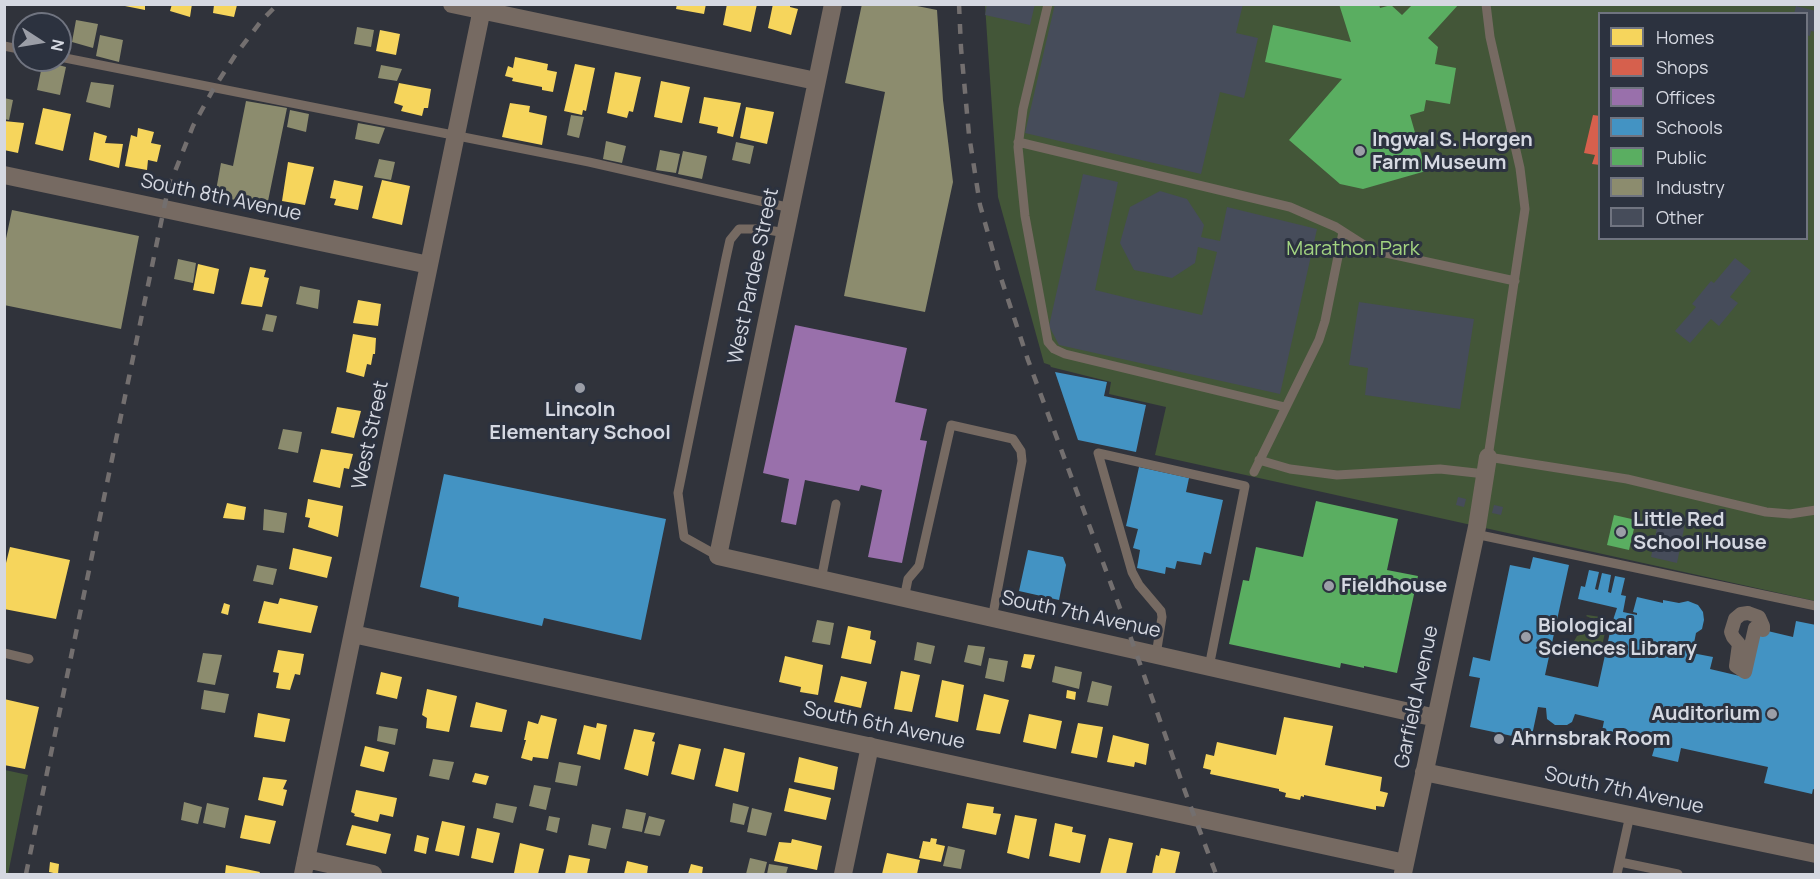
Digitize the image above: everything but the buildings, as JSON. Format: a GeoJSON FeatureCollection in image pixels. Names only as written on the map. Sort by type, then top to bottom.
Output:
{"type":"FeatureCollection","features":[{"type":"Feature","properties":{"kind":"street"},"geometry":{"type":"LineString","coordinates":[[452,4],[482,8],[816,81]]}},
{"type":"Feature","properties":{"kind":"street","name":"West Pardee Street"},"geometry":{"type":"LineString","coordinates":[[718,556],[832,4]]}},
{"type":"Feature","properties":{"kind":"street","name":"West Street"},"geometry":{"type":"LineString","coordinates":[[304,867],[482,8]]}},
{"type":"Feature","properties":{"kind":"street","name":"South 8th Avenue"},"geometry":{"type":"LineString","coordinates":[[4,175],[429,265]]}},
{"type":"Feature","properties":{"kind":"street","name":"Garfield Avenue"},"geometry":{"type":"LineString","coordinates":[[1404,869],[1475,534],[1487,466]]}},
{"type":"Feature","properties":{"kind":"street","name":"South 7th Avenue"},"geometry":{"type":"LineString","coordinates":[[718,556],[1436,718]]}},
{"type":"Feature","properties":{"kind":"street","name":"South 6th Avenue"},"geometry":{"type":"LineString","coordinates":[[353,634],[870,746],[1404,869]]}},
{"type":"Feature","properties":{"kind":"street"},"geometry":{"type":"LineString","coordinates":[[843,874],[870,746]]}},
{"type":"Feature","properties":{"kind":"street","name":"South 7th Avenue"},"geometry":{"type":"LineString","coordinates":[[1424,772],[1815,854]]}},
{"type":"Feature","properties":{"kind":"street"},"geometry":{"type":"LineString","coordinates":[[304,867],[373,874]]}},
{"type":"Feature","properties":{"kind":"lane"},"geometry":{"type":"LineString","coordinates":[[1048,4],[1023,109],[1018,142],[1025,216],[1048,342],[1054,349],[1065,354],[1285,407]]}},
{"type":"Feature","properties":{"kind":"lane"},"geometry":{"type":"LineString","coordinates":[[1486,4],[1490,36],[1525,194],[1525,220],[1487,466]]}},
{"type":"Feature","properties":{"kind":"lane"},"geometry":{"type":"LineString","coordinates":[[72,59],[589,162],[791,208]]}},
{"type":"Feature","properties":{"kind":"lane"},"geometry":{"type":"LineString","coordinates":[[1018,142],[1290,207],[1307,213],[1381,253],[1515,281]]}},
{"type":"Feature","properties":{"kind":"lane"},"geometry":{"type":"LineString","coordinates":[[718,556],[684,537],[678,493],[728,249],[730,240],[739,229],[762,228],[786,232]]}},
{"type":"Feature","properties":{"kind":"lane"},"geometry":{"type":"LineString","coordinates":[[1254,472],[1319,340],[1343,232]]}},
{"type":"Feature","properties":{"kind":"lane"},"geometry":{"type":"LineString","coordinates":[[904,599],[908,579],[919,566],[951,425],[962,427],[1013,439],[1021,451],[1022,461],[992,619]]}},
{"type":"Feature","properties":{"kind":"lane"},"geometry":{"type":"LineString","coordinates":[[1156,655],[1162,614],[1159,606],[1139,585],[1132,572],[1098,453],[1245,486],[1209,667]]}},
{"type":"Feature","properties":{"kind":"lane"},"geometry":{"type":"LineString","coordinates":[[1259,460],[1290,469],[1337,475],[1487,466],[1627,479],[1766,512],[1790,514],[1815,510]]}},
{"type":"Feature","properties":{"kind":"lane"},"geometry":{"type":"LineString","coordinates":[[821,580],[836,504]]}},
{"type":"Feature","properties":{"kind":"lane"},"geometry":{"type":"LineString","coordinates":[[1475,534],[1815,606]]}},
{"type":"Feature","properties":{"kind":"lane"},"geometry":{"type":"LineString","coordinates":[[4,653],[29,659]]}},
{"type":"Feature","properties":{"kind":"lane"},"geometry":{"type":"LineString","coordinates":[[1617,874],[1630,815]]}},
{"type":"Feature","properties":{"kind":"lane"},"geometry":{"type":"LineString","coordinates":[[1620,862],[1678,874]]}},
{"type":"Feature","properties":{"kind":"green space","name":"Marathon Park"},"geometry":{"type":"Polygon","coordinates":[[[985,5],[1815,5],[1815,601],[1155,455],[1166,407],[1109,394],[1111,382],[1051,367],[1044,363],[998,197],[985,5]]]}},
{"type":"Feature","properties":{"kind":"green space"},"geometry":{"type":"Polygon","coordinates":[[[1587,615],[1601,617],[1601,624],[1606,628],[1602,646],[1583,651],[1574,647],[1574,641],[1577,636],[1592,631],[1593,619],[1587,615]]]}},
{"type":"Feature","properties":{"kind":"green space"},"geometry":{"type":"Polygon","coordinates":[[[5,770],[28,775],[8,874],[4,874],[5,770]]]}},
{"type":"Feature","properties":{"kind":"railway"},"geometry":{"type":"LineString","coordinates":[[26,874],[168,189],[193,126],[214,88],[236,54],[262,20],[278,4]]}},
{"type":"Feature","properties":{"kind":"railway"},"geometry":{"type":"LineString","coordinates":[[959,4],[969,135],[980,205],[998,269],[1028,360],[1216,874]]}},
{"type":"Feature","properties":{"kind":"place","name":"Ingwal S. Horgen Farm Museum"},"geometry":{"type":"Point","coordinates":[1360,151]}},
{"type":"Feature","properties":{"kind":"place","name":"Lincoln Elementary School"},"geometry":{"type":"Point","coordinates":[580,388]}},
{"type":"Feature","properties":{"kind":"place","name":"Little Red School House"},"geometry":{"type":"Point","coordinates":[1621,532]}},
{"type":"Feature","properties":{"kind":"place","name":"Fieldhouse"},"geometry":{"type":"Point","coordinates":[1329,586]}},
{"type":"Feature","properties":{"kind":"place","name":"Biological Sciences Library"},"geometry":{"type":"Point","coordinates":[1526,637]}},
{"type":"Feature","properties":{"kind":"place","name":"Auditorium"},"geometry":{"type":"Point","coordinates":[1772,714]}},
{"type":"Feature","properties":{"kind":"place","name":"Ahrnsbrak Room"},"geometry":{"type":"Point","coordinates":[1499,739]}}]}
